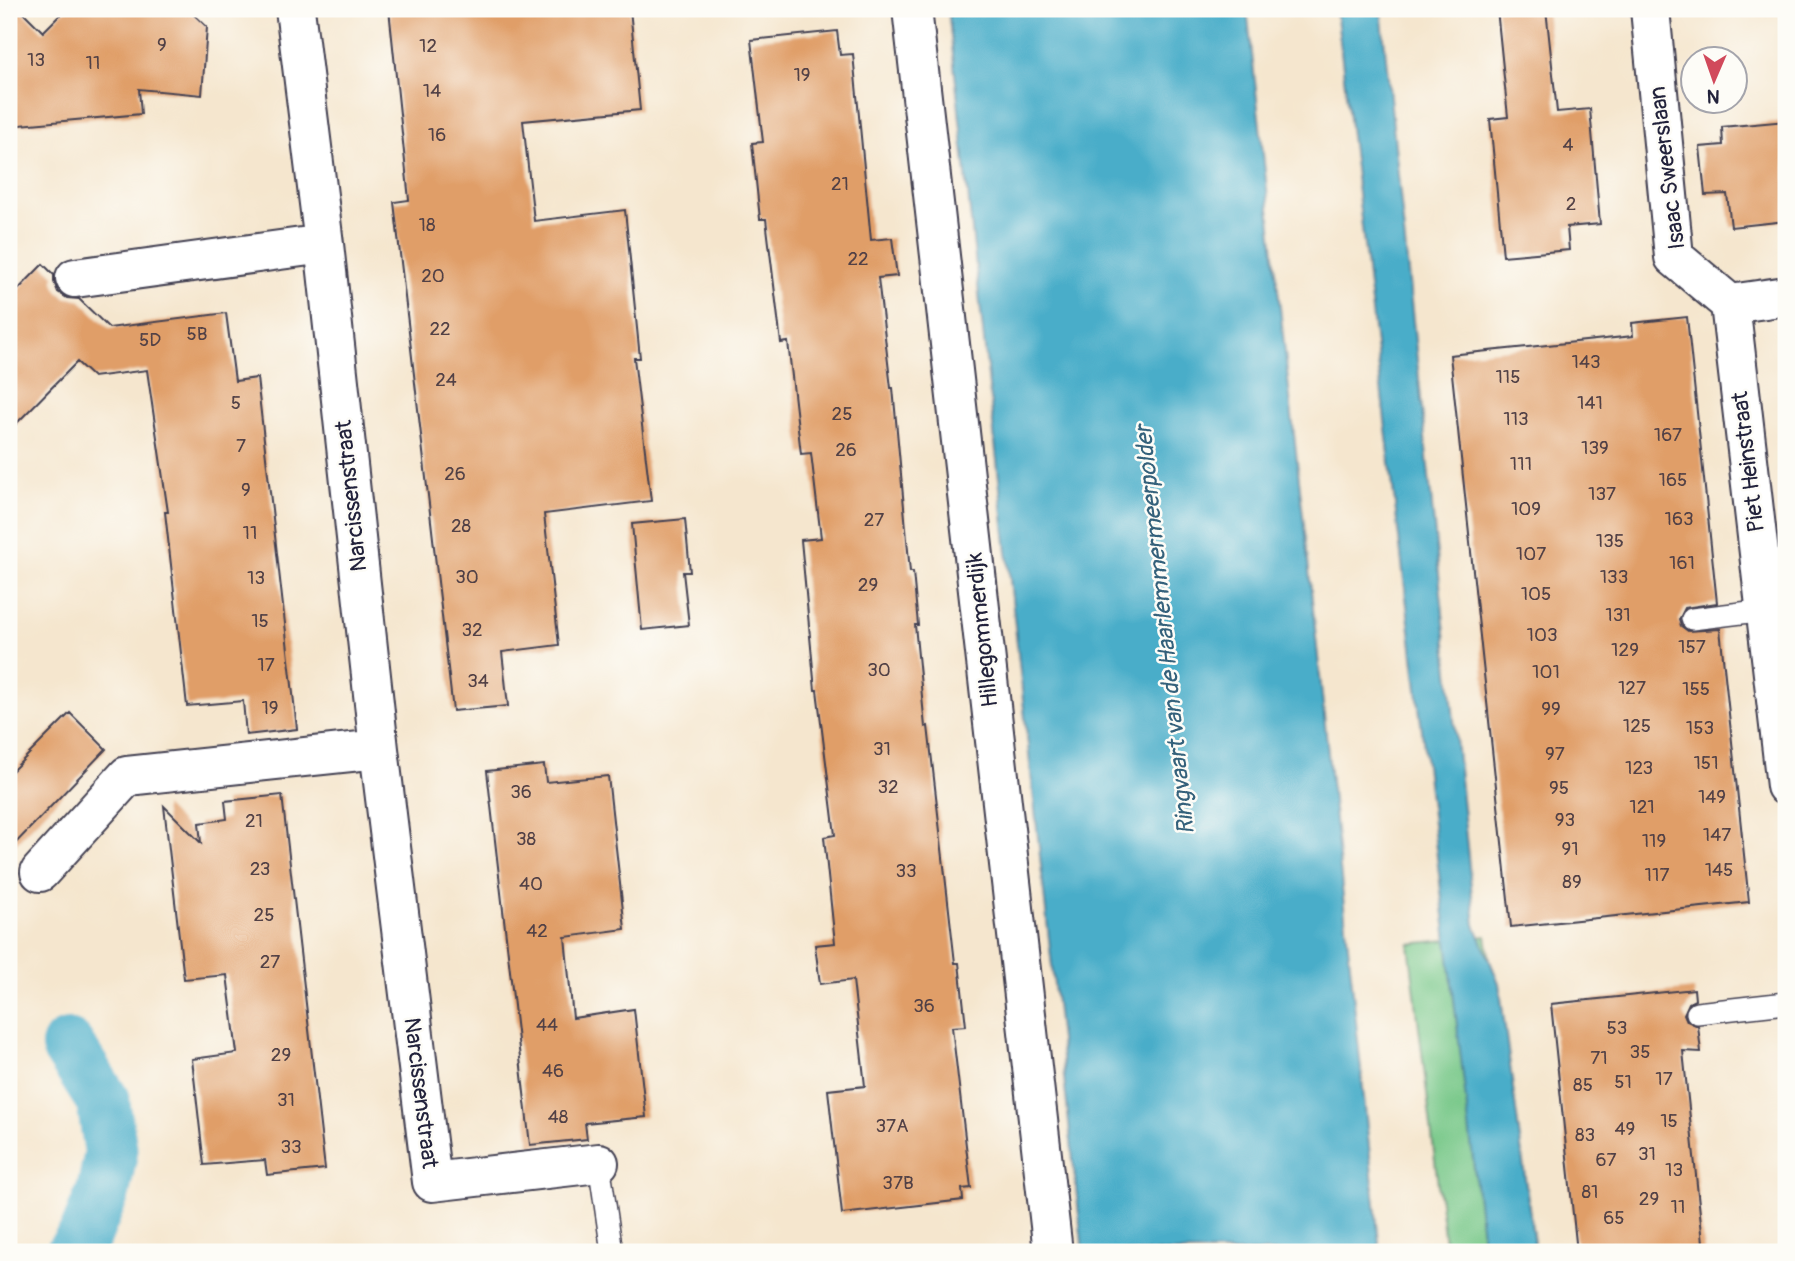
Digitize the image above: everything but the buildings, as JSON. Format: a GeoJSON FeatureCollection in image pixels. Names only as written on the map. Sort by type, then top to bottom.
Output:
{"type":"FeatureCollection","features":[{"type":"Feature","properties":{"kind":"street","name":"Narcissenstraat"},"geometry":{"type":"LineString","coordinates":[[295,9],[324,244],[379,749],[432,1182],[599,1163]]}},
{"type":"Feature","properties":{"kind":"street","name":"Hillegommerdijk"},"geometry":{"type":"LineString","coordinates":[[912,9],[1053,1252]]}},
{"type":"Feature","properties":{"kind":"street","name":"Isaac Sweerslaan"},"geometry":{"type":"LineString","coordinates":[[1650,9],[1674,257],[1730,304]]}},
{"type":"Feature","properties":{"kind":"street"},"geometry":{"type":"LineString","coordinates":[[75,278],[324,244]]}},
{"type":"Feature","properties":{"kind":"street"},"geometry":{"type":"LineString","coordinates":[[1730,304],[1786,296]]}},
{"type":"Feature","properties":{"kind":"street","name":"Piet Heinstraat"},"geometry":{"type":"LineString","coordinates":[[1730,304],[1786,786]]}},
{"type":"Feature","properties":{"kind":"street"},"geometry":{"type":"LineString","coordinates":[[40,872],[127,776],[379,749]]}},
{"type":"Feature","properties":{"kind":"lane"},"geometry":{"type":"LineString","coordinates":[[1692,618],[1766,610]]}},
{"type":"Feature","properties":{"kind":"lane"},"geometry":{"type":"LineString","coordinates":[[1697,1013],[1786,1003]]}},
{"type":"Feature","properties":{"kind":"lane","name":"Narcissenstraat"},"geometry":{"type":"LineString","coordinates":[[599,1163],[612,1252]]}},
{"type":"Feature","properties":{"kind":"green space"},"geometry":{"type":"Polygon","coordinates":[[[1486,936],[1535,1252],[1446,1252],[1409,944],[1486,936]]]}},
{"type":"Feature","properties":{"kind":"water","name":"Ringvaart van de Haarlemmermeerpolder"},"geometry":{"type":"Polygon","coordinates":[[[948,9],[1247,9],[1380,1252],[1083,1252],[948,9]]]}},
{"type":"Feature","properties":{"kind":"water"},"geometry":{"type":"Polygon","coordinates":[[[1336,9],[1381,9],[1475,925],[1499,983],[1535,1252],[1484,1252],[1336,9]]]}},
{"type":"Feature","properties":{"kind":"waterway"},"geometry":{"type":"LineString","coordinates":[[68,1046],[103,1101],[111,1152],[103,1192],[84,1238],[73,1252]]}}]}
